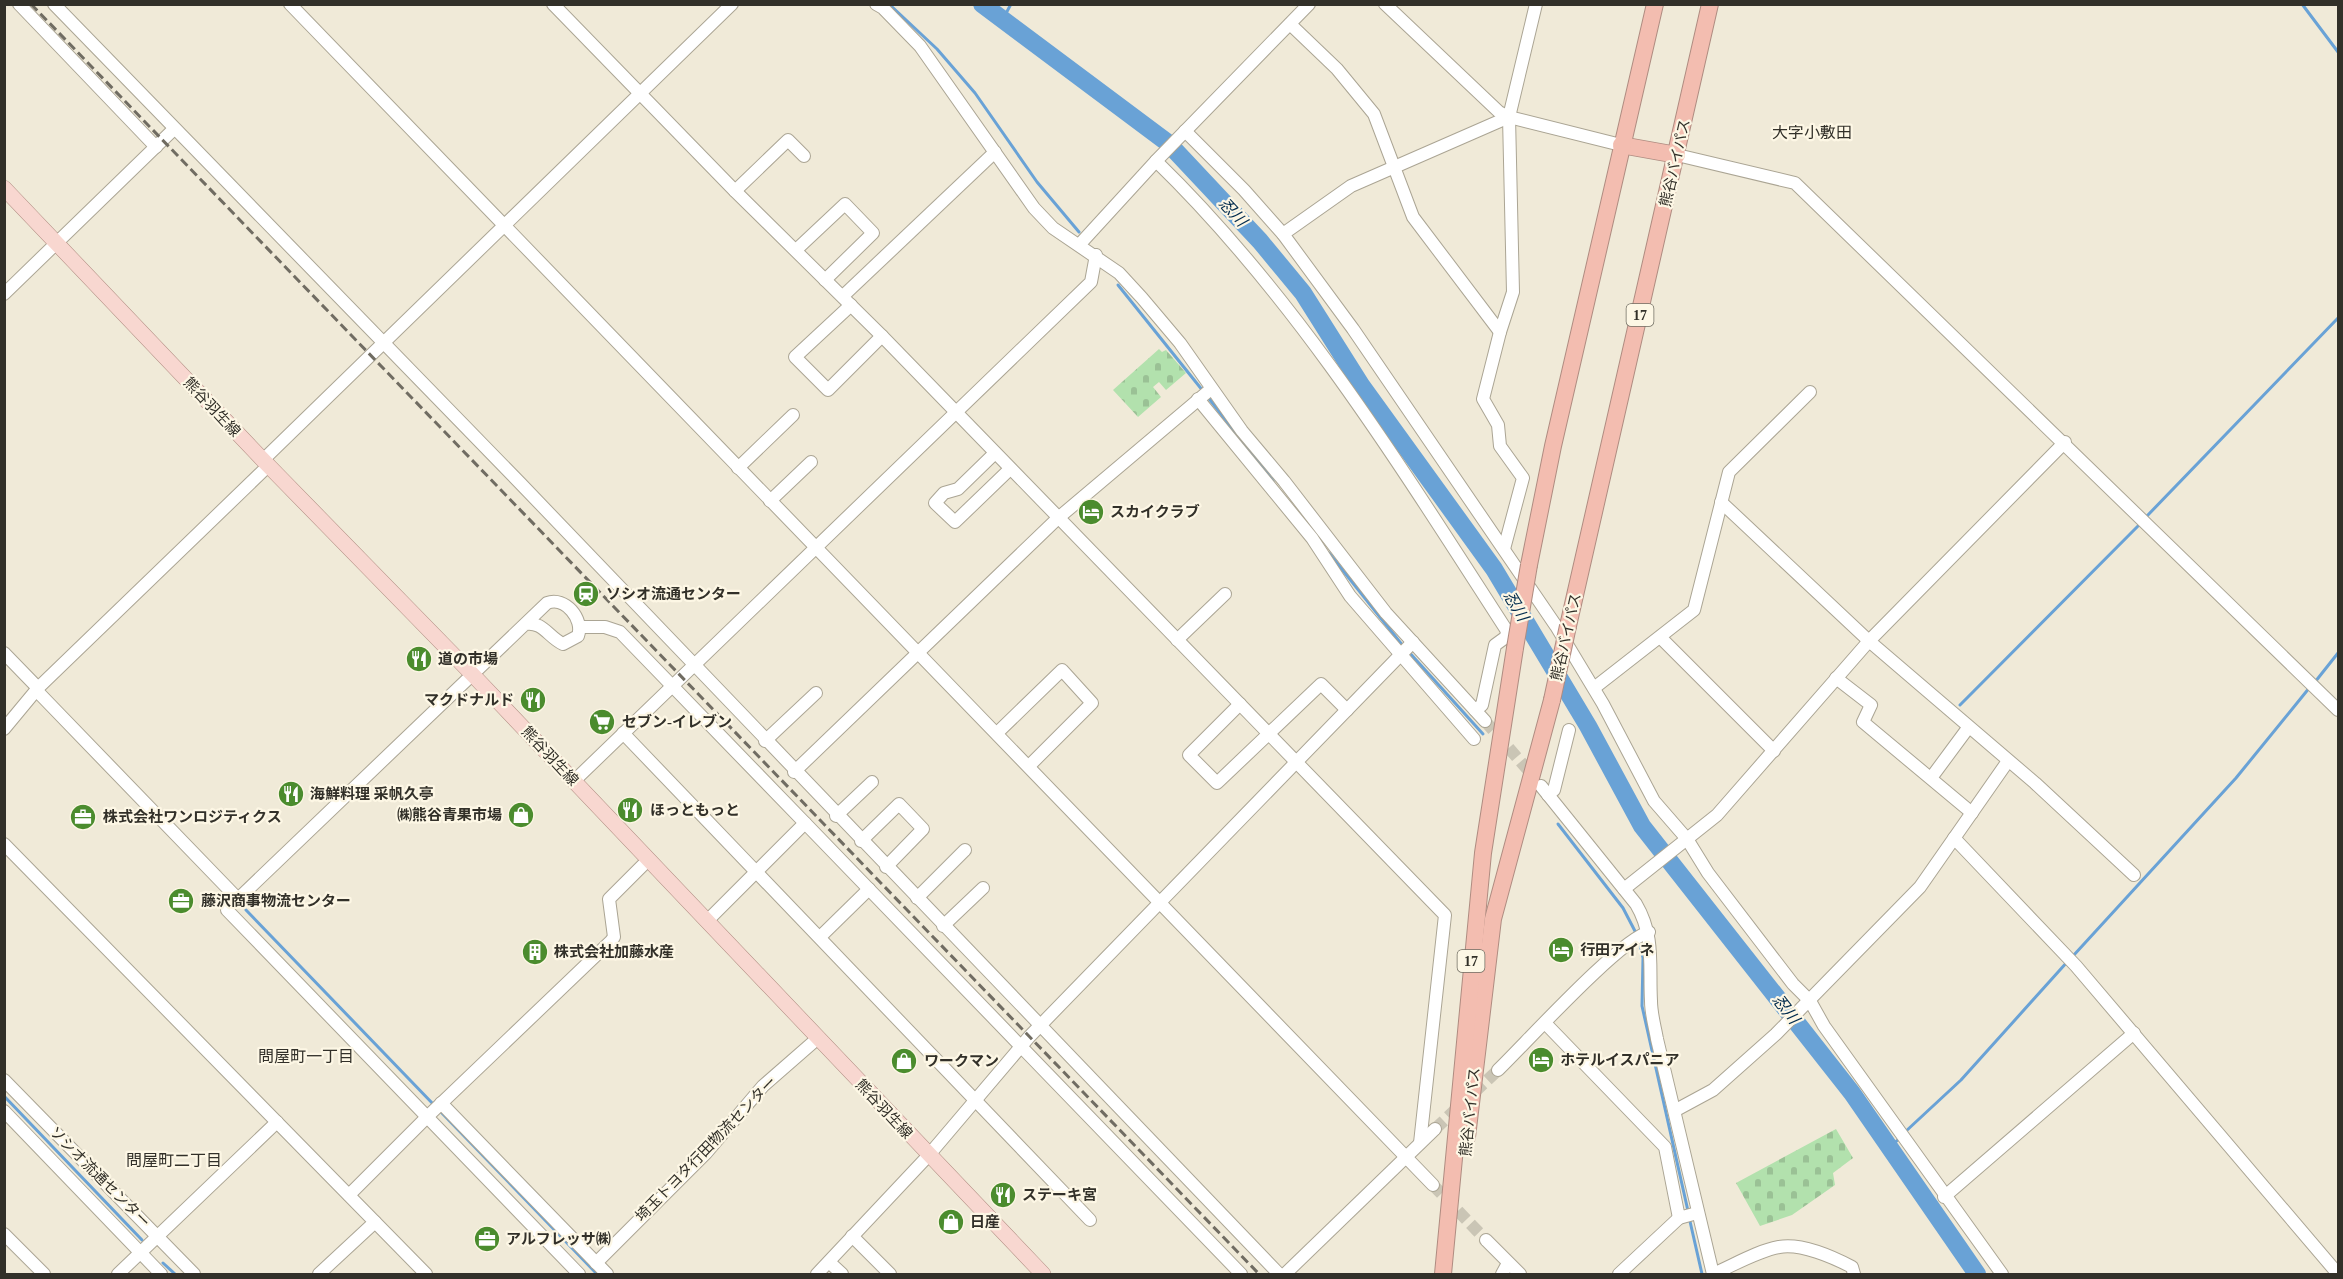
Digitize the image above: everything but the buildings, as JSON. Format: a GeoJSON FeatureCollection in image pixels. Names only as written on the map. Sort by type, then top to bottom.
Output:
{"type":"FeatureCollection","features":[{"type":"Feature","properties":{"kind":"highway","name":"熊谷バイパス"},"geometry":{"type":"LineString","coordinates":[[1443,1275],[1483,853],[1515,648],[1553,446],[1655,4]]}},
{"type":"Feature","properties":{"kind":"highway","name":"熊谷バイパス"},"geometry":{"type":"LineString","coordinates":[[1454,1275],[1470,1098],[1493,919],[1552,700],[1710,4]]}},
{"type":"Feature","properties":{"kind":"highway"},"geometry":{"type":"LineString","coordinates":[[1621,145],[1677,155]]}},
{"type":"Feature","properties":{"kind":"main road","name":"熊谷羽生線"},"geometry":{"type":"LineString","coordinates":[[4,188],[265,463],[473,675],[1043,1275]]}},
{"type":"Feature","properties":{"kind":"street"},"geometry":{"type":"LineString","coordinates":[[19,4],[156,147]]}},
{"type":"Feature","properties":{"kind":"street"},"geometry":{"type":"LineString","coordinates":[[54,4],[544,508],[794,772],[1279,1275]]}},
{"type":"Feature","properties":{"kind":"street"},"geometry":{"type":"LineString","coordinates":[[291,4],[1433,1185]]}},
{"type":"Feature","properties":{"kind":"street"},"geometry":{"type":"LineString","coordinates":[[553,4],[735,191],[882,336],[1445,915],[1420,1143]]}},
{"type":"Feature","properties":{"kind":"street"},"geometry":{"type":"LineString","coordinates":[[4,729],[37,689],[265,463],[382,343],[732,4]]}},
{"type":"Feature","properties":{"kind":"street"},"geometry":{"type":"LineString","coordinates":[[876,4],[883,8],[920,46],[1034,208],[1053,228],[1080,244],[1119,273],[1180,343],[1205,393],[1312,538],[1350,596],[1485,721]]}},
{"type":"Feature","properties":{"kind":"street"},"geometry":{"type":"LineString","coordinates":[[1080,244],[1156,161],[1309,4]]}},
{"type":"Feature","properties":{"kind":"street"},"geometry":{"type":"LineString","coordinates":[[1385,4],[1499,112],[1509,117],[1621,145]]}},
{"type":"Feature","properties":{"kind":"street"},"geometry":{"type":"LineString","coordinates":[[1504,549],[1523,478],[1500,446],[1498,425],[1483,399],[1500,333],[1514,292],[1509,117],[1536,4]]}},
{"type":"Feature","properties":{"kind":"street"},"geometry":{"type":"LineString","coordinates":[[1290,24],[1337,69],[1374,114],[1413,217],[1500,333]]}},
{"type":"Feature","properties":{"kind":"street"},"geometry":{"type":"LineString","coordinates":[[1283,234],[1351,186],[1509,117]]}},
{"type":"Feature","properties":{"kind":"street"},"geometry":{"type":"LineString","coordinates":[[4,294],[174,129]]}},
{"type":"Feature","properties":{"kind":"street"},"geometry":{"type":"LineString","coordinates":[[1185,131],[1244,190],[1283,234],[1353,329],[1504,549],[1594,688],[1654,801],[1808,1003],[1944,1197],[2002,1275]]}},
{"type":"Feature","properties":{"kind":"street"},"geometry":{"type":"LineString","coordinates":[[735,191],[788,140],[804,156]]}},
{"type":"Feature","properties":{"kind":"street"},"geometry":{"type":"LineString","coordinates":[[882,336],[828,390],[795,357],[847,301],[995,152]]}},
{"type":"Feature","properties":{"kind":"street"},"geometry":{"type":"LineString","coordinates":[[1677,155],[1795,183],[2065,442],[2338,710]]}},
{"type":"Feature","properties":{"kind":"street"},"geometry":{"type":"LineString","coordinates":[[1156,161],[1220,225],[1267,281],[1407,475],[1507,631],[1506,637],[1495,645],[1482,705],[1475,710]]}},
{"type":"Feature","properties":{"kind":"street"},"geometry":{"type":"LineString","coordinates":[[796,250],[845,204],[873,233],[825,280]]}},
{"type":"Feature","properties":{"kind":"street"},"geometry":{"type":"LineString","coordinates":[[574,781],[1091,282],[1096,255]]}},
{"type":"Feature","properties":{"kind":"street"},"geometry":{"type":"LineString","coordinates":[[1594,688],[1694,610],[1729,472],[1810,392]]}},
{"type":"Feature","properties":{"kind":"street"},"geometry":{"type":"LineString","coordinates":[[794,772],[1058,519],[1205,393]]}},
{"type":"Feature","properties":{"kind":"street"},"geometry":{"type":"LineString","coordinates":[[1205,393],[1386,613],[1407,648],[1474,739]]}},
{"type":"Feature","properties":{"kind":"street"},"geometry":{"type":"LineString","coordinates":[[738,468],[793,415]]}},
{"type":"Feature","properties":{"kind":"street"},"geometry":{"type":"LineString","coordinates":[[1624,889],[1717,815],[1869,641],[2065,442]]}},
{"type":"Feature","properties":{"kind":"street"},"geometry":{"type":"LineString","coordinates":[[995,453],[958,489],[944,493],[935,503],[955,522],[1010,469]]}},
{"type":"Feature","properties":{"kind":"street"},"geometry":{"type":"LineString","coordinates":[[770,501],[811,462]]}},
{"type":"Feature","properties":{"kind":"street"},"geometry":{"type":"LineString","coordinates":[[1721,502],[1869,641],[2035,783],[2134,875]]}},
{"type":"Feature","properties":{"kind":"street"},"geometry":{"type":"LineString","coordinates":[[1177,640],[1225,594]]}},
{"type":"Feature","properties":{"kind":"street"},"geometry":{"type":"LineString","coordinates":[[4,653],[238,899],[473,675],[525,624],[547,603],[555,600],[562,603],[578,619],[581,627],[578,636],[572,642],[563,644],[555,640],[541,626],[534,623],[525,624]]}},
{"type":"Feature","properties":{"kind":"street"},"geometry":{"type":"LineString","coordinates":[[581,627],[605,627],[620,633],[1241,1275]]}},
{"type":"Feature","properties":{"kind":"street"},"geometry":{"type":"LineString","coordinates":[[1660,638],[1774,751]]}},
{"type":"Feature","properties":{"kind":"street"},"geometry":{"type":"LineString","coordinates":[[817,1275],[928,1156],[1040,1026],[1407,648]]}},
{"type":"Feature","properties":{"kind":"street"},"geometry":{"type":"LineString","coordinates":[[997,733],[1062,670],[1092,703],[1029,766]]}},
{"type":"Feature","properties":{"kind":"street"},"geometry":{"type":"LineString","coordinates":[[1836,678],[1871,705],[1863,722],[1972,813]]}},
{"type":"Feature","properties":{"kind":"street"},"geometry":{"type":"LineString","coordinates":[[1240,704],[1189,755],[1217,783],[1321,684],[1347,710]]}},
{"type":"Feature","properties":{"kind":"street"},"geometry":{"type":"LineString","coordinates":[[765,741],[816,693]]}},
{"type":"Feature","properties":{"kind":"street"},"geometry":{"type":"LineString","coordinates":[[4,718],[22,705]]}},
{"type":"Feature","properties":{"kind":"street"},"geometry":{"type":"LineString","coordinates":[[1931,778],[1968,728]]}},
{"type":"Feature","properties":{"kind":"street"},"geometry":{"type":"LineString","coordinates":[[1569,730],[1554,790],[1545,790],[1636,904],[1644,934],[1651,1003],[1676,1110],[1689,1216]]}},
{"type":"Feature","properties":{"kind":"street"},"geometry":{"type":"LineString","coordinates":[[623,733],[1090,1220]]}},
{"type":"Feature","properties":{"kind":"street"},"geometry":{"type":"LineString","coordinates":[[1676,1110],[1713,1090],[1778,1032],[1920,887],[2008,761]]}},
{"type":"Feature","properties":{"kind":"street"},"geometry":{"type":"LineString","coordinates":[[837,816],[872,782]]}},
{"type":"Feature","properties":{"kind":"street"},"geometry":{"type":"LineString","coordinates":[[861,841],[898,804],[923,829],[886,867]]}},
{"type":"Feature","properties":{"kind":"street"},"geometry":{"type":"LineString","coordinates":[[707,921],[805,823]]}},
{"type":"Feature","properties":{"kind":"street"},"geometry":{"type":"LineString","coordinates":[[1954,838],[2074,964],[2338,1274]]}},
{"type":"Feature","properties":{"kind":"street"},"geometry":{"type":"LineString","coordinates":[[4,844],[426,1275]]}},
{"type":"Feature","properties":{"kind":"street"},"geometry":{"type":"LineString","coordinates":[[916,898],[965,850]]}},
{"type":"Feature","properties":{"kind":"street"},"geometry":{"type":"LineString","coordinates":[[349,1195],[441,1103],[611,941],[614,937],[609,899],[648,860]]}},
{"type":"Feature","properties":{"kind":"street"},"geometry":{"type":"LineString","coordinates":[[943,926],[983,888]]}},
{"type":"Feature","properties":{"kind":"street"},"geometry":{"type":"LineString","coordinates":[[820,937],[869,889]]}},
{"type":"Feature","properties":{"kind":"street"},"geometry":{"type":"LineString","coordinates":[[227,910],[579,1275]]}},
{"type":"Feature","properties":{"kind":"street"},"geometry":{"type":"LineString","coordinates":[[1498,1070],[1603,965],[1644,934]]}},
{"type":"Feature","properties":{"kind":"street"},"geometry":{"type":"LineString","coordinates":[[1545,1023],[1665,1147],[1689,1216],[1713,1274],[1780,1247],[1805,1250],[1838,1260],[1852,1267],[1854,1275]]}},
{"type":"Feature","properties":{"kind":"street"},"geometry":{"type":"LineString","coordinates":[[1944,1197],[2134,1033]]}},
{"type":"Feature","properties":{"kind":"street","name":"埼玉トヨタ行田物流センター"},"geometry":{"type":"LineString","coordinates":[[596,1263],[706,1153],[763,1086],[818,1038]]}},
{"type":"Feature","properties":{"kind":"street","name":"ソシオ流通センター"},"geometry":{"type":"LineString","coordinates":[[4,1080],[194,1275]]}},
{"type":"Feature","properties":{"kind":"street"},"geometry":{"type":"LineString","coordinates":[[441,1103],[607,1275]]}},
{"type":"Feature","properties":{"kind":"street"},"geometry":{"type":"LineString","coordinates":[[4,1111],[160,1275]]}},
{"type":"Feature","properties":{"kind":"street"},"geometry":{"type":"LineString","coordinates":[[118,1275],[277,1122]]}},
{"type":"Feature","properties":{"kind":"street"},"geometry":{"type":"LineString","coordinates":[[1285,1275],[1436,1129]]}},
{"type":"Feature","properties":{"kind":"street"},"geometry":{"type":"LineString","coordinates":[[1619,1275],[1689,1216]]}},
{"type":"Feature","properties":{"kind":"street"},"geometry":{"type":"LineString","coordinates":[[319,1275],[375,1222]]}},
{"type":"Feature","properties":{"kind":"street"},"geometry":{"type":"LineString","coordinates":[[4,1234],[44,1275]]}},
{"type":"Feature","properties":{"kind":"street"},"geometry":{"type":"LineString","coordinates":[[852,1236],[890,1275]]}},
{"type":"Feature","properties":{"kind":"street"},"geometry":{"type":"LineString","coordinates":[[1486,1240],[1505,1269],[1520,1275]]}},
{"type":"Feature","properties":{"kind":"street"},"geometry":{"type":"LineString","coordinates":[[829,1262],[842,1275]]}},
{"type":"Feature","properties":{"kind":"green space"},"geometry":{"type":"Polygon","coordinates":[[[1159,349],[1162,352],[1166,350],[1186,373],[1166,390],[1159,382],[1153,387],[1161,397],[1138,417],[1113,390],[1159,349]]]}},
{"type":"Feature","properties":{"kind":"green space"},"geometry":{"type":"Polygon","coordinates":[[[1836,1129],[1853,1158],[1833,1173],[1835,1185],[1792,1215],[1760,1226],[1736,1183],[1836,1129]]]}},
{"type":"Feature","properties":{"kind":"waterway"},"geometry":{"type":"LineString","coordinates":[[889,4],[937,49],[975,93],[1037,182],[1079,232]]}},
{"type":"Feature","properties":{"kind":"waterway","name":"忍川"},"geometry":{"type":"LineString","coordinates":[[982,4],[1168,143],[1260,241],[1303,293],[1361,385],[1494,569],[1588,726],[1642,826],[1852,1093],[1977,1274]]}},
{"type":"Feature","properties":{"kind":"waterway"},"geometry":{"type":"LineString","coordinates":[[1003,19],[1011,4]]}},
{"type":"Feature","properties":{"kind":"waterway"},"geometry":{"type":"LineString","coordinates":[[2302,4],[2338,52]]}},
{"type":"Feature","properties":{"kind":"waterway"},"geometry":{"type":"LineString","coordinates":[[1118,285],[1203,391]]}},
{"type":"Feature","properties":{"kind":"waterway"},"geometry":{"type":"LineString","coordinates":[[2146,517],[2338,318]]}},
{"type":"Feature","properties":{"kind":"waterway"},"geometry":{"type":"LineString","coordinates":[[1207,396],[1273,481]]}},
{"type":"Feature","properties":{"kind":"waterway"},"geometry":{"type":"LineString","coordinates":[[1960,705],[2142,522]]}},
{"type":"Feature","properties":{"kind":"waterway"},"geometry":{"type":"LineString","coordinates":[[1329,553],[1403,646]]}},
{"type":"Feature","properties":{"kind":"waterway"},"geometry":{"type":"LineString","coordinates":[[1408,651],[1483,734]]}},
{"type":"Feature","properties":{"kind":"waterway"},"geometry":{"type":"LineString","coordinates":[[2315,682],[2338,653]]}},
{"type":"Feature","properties":{"kind":"waterway"},"geometry":{"type":"LineString","coordinates":[[2073,956],[2236,778],[2310,687]]}},
{"type":"Feature","properties":{"kind":"waterway"},"geometry":{"type":"LineString","coordinates":[[1558,824],[1623,908],[1637,935]]}},
{"type":"Feature","properties":{"kind":"waterway"},"geometry":{"type":"LineString","coordinates":[[246,910],[435,1106]]}},
{"type":"Feature","properties":{"kind":"waterway"},"geometry":{"type":"LineString","coordinates":[[1639,941],[1643,958],[1642,1006],[1688,1211]]}},
{"type":"Feature","properties":{"kind":"waterway"},"geometry":{"type":"LineString","coordinates":[[1905,1132],[1961,1080],[2068,961]]}},
{"type":"Feature","properties":{"kind":"waterway"},"geometry":{"type":"LineString","coordinates":[[4,1096],[142,1240]]}},
{"type":"Feature","properties":{"kind":"waterway"},"geometry":{"type":"LineString","coordinates":[[439,1110],[597,1274]]}},
{"type":"Feature","properties":{"kind":"waterway"},"geometry":{"type":"LineString","coordinates":[[1889,1148],[1901,1137]]}},
{"type":"Feature","properties":{"kind":"waterway"},"geometry":{"type":"LineString","coordinates":[[1689,1217],[1702,1274]]}},
{"type":"Feature","properties":{"kind":"waterway"},"geometry":{"type":"LineString","coordinates":[[163,1263],[175,1274]]}},
{"type":"Feature","properties":{"kind":"tunnel"},"geometry":{"type":"LineString","coordinates":[[1485,721],[1535,778]]}},
{"type":"Feature","properties":{"kind":"tunnel"},"geometry":{"type":"LineString","coordinates":[[1435,1129],[1498,1070]]}},
{"type":"Feature","properties":{"kind":"tunnel"},"geometry":{"type":"LineString","coordinates":[[1433,1185],[1486,1240]]}},
{"type":"Feature","properties":{"kind":"railway"},"geometry":{"type":"LineString","coordinates":[[31,4],[1259,1274]]}},
{"type":"Feature","properties":{"kind":"place","name":"スカイクラブ"},"geometry":{"type":"Point","coordinates":[1091,512]}},
{"type":"Feature","properties":{"kind":"place","name":"ソシオ流通センター"},"geometry":{"type":"Point","coordinates":[586,594]}},
{"type":"Feature","properties":{"kind":"place","name":"道の市場"},"geometry":{"type":"Point","coordinates":[419,659]}},
{"type":"Feature","properties":{"kind":"place","name":"マクドナルド"},"geometry":{"type":"Point","coordinates":[533,700]}},
{"type":"Feature","properties":{"kind":"place","name":"セブン-イレブン"},"geometry":{"type":"Point","coordinates":[602,722]}},
{"type":"Feature","properties":{"kind":"place","name":"海鮮料理 采帆久亭"},"geometry":{"type":"Point","coordinates":[291,794]}},
{"type":"Feature","properties":{"kind":"place","name":"ほっともっと"},"geometry":{"type":"Point","coordinates":[630,810]}},
{"type":"Feature","properties":{"kind":"place","name":"㈱熊谷青果市場"},"geometry":{"type":"Point","coordinates":[521,815]}},
{"type":"Feature","properties":{"kind":"place","name":"株式会社ワンロジティクス"},"geometry":{"type":"Point","coordinates":[83,817]}},
{"type":"Feature","properties":{"kind":"place","name":"藤沢商事物流センター"},"geometry":{"type":"Point","coordinates":[181,901]}},
{"type":"Feature","properties":{"kind":"place","name":"行田アイネ"},"geometry":{"type":"Point","coordinates":[1561,950]}},
{"type":"Feature","properties":{"kind":"place","name":"株式会社加藤水産"},"geometry":{"type":"Point","coordinates":[535,952]}},
{"type":"Feature","properties":{"kind":"place","name":"ホテルイスパニア"},"geometry":{"type":"Point","coordinates":[1541,1060]}},
{"type":"Feature","properties":{"kind":"place","name":"ワークマン"},"geometry":{"type":"Point","coordinates":[904,1061]}},
{"type":"Feature","properties":{"kind":"place","name":"ステーキ宮"},"geometry":{"type":"Point","coordinates":[1003,1195]}},
{"type":"Feature","properties":{"kind":"place","name":"日産"},"geometry":{"type":"Point","coordinates":[951,1222]}},
{"type":"Feature","properties":{"kind":"place","name":"アルフレッサ㈱"},"geometry":{"type":"Point","coordinates":[487,1239]}},
{"type":"Feature","properties":{"kind":"district","name":"大字小敷田"},"geometry":{"type":"Point","coordinates":[1812,132]}},
{"type":"Feature","properties":{"kind":"district","name":"問屋町一丁目"},"geometry":{"type":"Point","coordinates":[306,1056]}},
{"type":"Feature","properties":{"kind":"district","name":"問屋町二丁目"},"geometry":{"type":"Point","coordinates":[174,1160]}}]}
